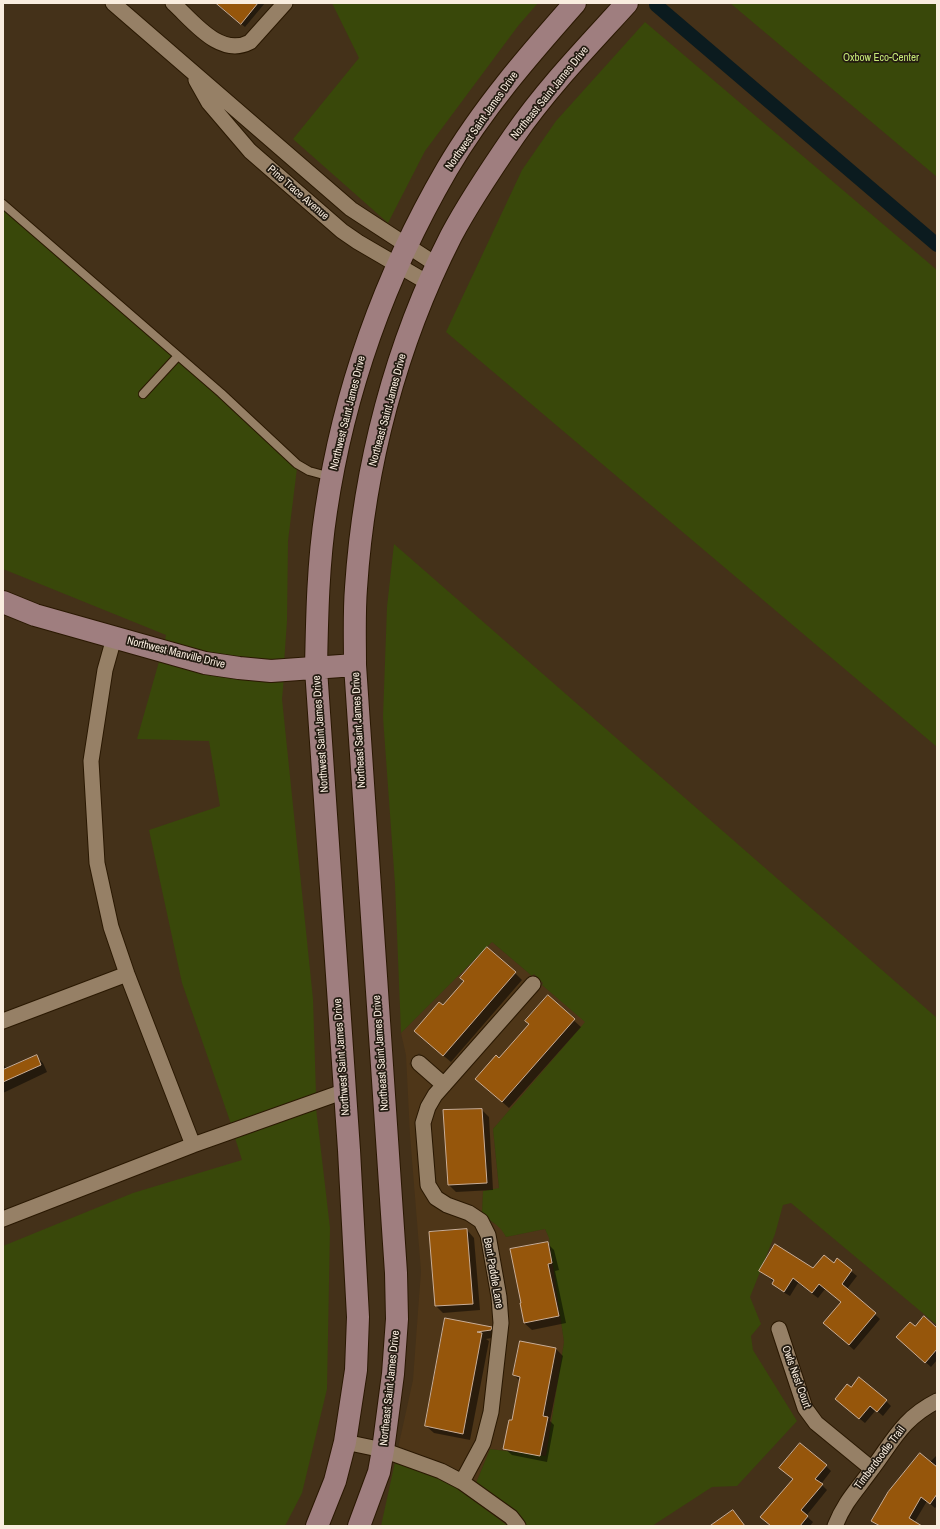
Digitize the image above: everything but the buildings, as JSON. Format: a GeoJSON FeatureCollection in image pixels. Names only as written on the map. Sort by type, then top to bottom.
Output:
{"type":"FeatureCollection","features":[{"type":"Feature","properties":{"kind":"main road","name":"Northwest Saint James Drive"},"geometry":{"type":"LineString","coordinates":[[317,1526],[335,1481],[345,1442],[356,1370],[358,1317],[316,669],[318,589],[326,511],[348,405],[362,354],[406,246],[448,168],[486,110],[529,56],[575,3]]}},
{"type":"Feature","properties":{"kind":"main road","name":"Northeast Saint James Drive"},"geometry":{"type":"LineString","coordinates":[[359,1526],[379,1472],[394,1374],[397,1319],[396,1273],[355,665],[356,588],[363,520],[371,468],[394,378],[413,324],[434,274],[476,194],[515,135],[554,84],[627,3]]}},
{"type":"Feature","properties":{"kind":"main road","name":"Northwest Manville Drive"},"geometry":{"type":"LineString","coordinates":[[3,602],[35,615],[205,663],[239,668],[271,670],[316,669],[355,665]]}},
{"type":"Feature","properties":{"kind":"street","name":"Pine Trace Avenue"},"geometry":{"type":"LineString","coordinates":[[113,3],[350,209],[406,246],[434,274]]}},
{"type":"Feature","properties":{"kind":"street"},"geometry":{"type":"LineString","coordinates":[[173,3],[212,38],[220,43],[243,46],[250,42],[285,3]]}},
{"type":"Feature","properties":{"kind":"street","name":"Pine Trace Avenue"},"geometry":{"type":"LineString","coordinates":[[194,74],[197,85],[209,104],[250,151],[342,231],[397,266],[434,274]]}},
{"type":"Feature","properties":{"kind":"street"},"geometry":{"type":"LineString","coordinates":[[114,638],[105,670],[91,761],[93,817],[97,863],[111,927],[126,974],[193,1145]]}},
{"type":"Feature","properties":{"kind":"street"},"geometry":{"type":"LineString","coordinates":[[3,1021],[126,974]]}},
{"type":"Feature","properties":{"kind":"street","name":"Bent Paddle Lane"},"geometry":{"type":"LineString","coordinates":[[462,1482],[484,1443],[491,1412],[501,1323],[499,1297],[488,1235],[481,1221],[469,1213],[448,1205],[436,1198],[428,1185],[423,1123],[428,1107],[444,1085],[533,984]]}},
{"type":"Feature","properties":{"kind":"street"},"geometry":{"type":"LineString","coordinates":[[419,1063],[444,1085]]}},
{"type":"Feature","properties":{"kind":"street"},"geometry":{"type":"LineString","coordinates":[[3,1219],[193,1145],[344,1091]]}},
{"type":"Feature","properties":{"kind":"street","name":"Owls Nest Court"},"geometry":{"type":"LineString","coordinates":[[779,1329],[805,1408],[816,1423],[872,1469]]}},
{"type":"Feature","properties":{"kind":"street","name":"Timberdoodle Trail"},"geometry":{"type":"LineString","coordinates":[[835,1526],[842,1507],[872,1469],[898,1430],[925,1406],[937,1400]]}},
{"type":"Feature","properties":{"kind":"street"},"geometry":{"type":"LineString","coordinates":[[345,1442],[383,1450],[435,1468],[462,1482],[511,1517],[518,1526]]}},
{"type":"Feature","properties":{"kind":"lane"},"geometry":{"type":"LineString","coordinates":[[3,204],[177,357],[221,393],[296,464],[309,471],[332,478]]}},
{"type":"Feature","properties":{"kind":"lane"},"geometry":{"type":"LineString","coordinates":[[144,394],[177,357]]}},
{"type":"Feature","properties":{"kind":"shaded area"},"geometry":{"type":"Polygon","coordinates":[[[492,942],[532,976],[444,1075],[419,1053],[409,1064],[434,1086],[422,1189],[431,1204],[444,1212],[465,1219],[475,1227],[481,1238],[492,1299],[494,1324],[484,1412],[477,1441],[459,1472],[445,1464],[398,1448],[413,1380],[421,1271],[410,1135],[406,1055],[401,1033],[492,942]]]}},
{"type":"Feature","properties":{"kind":"shaded area"},"geometry":{"type":"Polygon","coordinates":[[[542,985],[586,1022],[493,1129],[499,1189],[483,1191],[482,1213],[472,1206],[451,1199],[441,1192],[436,1182],[431,1123],[435,1110],[441,1099],[542,985]]]}},
{"type":"Feature","properties":{"kind":"shaded area"},"geometry":{"type":"Polygon","coordinates":[[[489,1221],[501,1226],[506,1237],[545,1229],[549,1237],[564,1342],[546,1456],[490,1449],[476,1483],[471,1479],[498,1413],[489,1221]]]}},
{"type":"Feature","properties":{"kind":"green space"},"geometry":{"type":"Polygon","coordinates":[[[332,3],[538,3],[518,26],[425,151],[388,223],[293,139],[359,58],[332,3]]]}},
{"type":"Feature","properties":{"kind":"green space","name":"Oxbow Eco-Center"},"geometry":{"type":"Polygon","coordinates":[[[730,3],[937,3],[937,177],[730,3]]]}},
{"type":"Feature","properties":{"kind":"green space"},"geometry":{"type":"Polygon","coordinates":[[[645,22],[937,270],[937,747],[446,332],[522,170],[556,121],[645,22]]]}},
{"type":"Feature","properties":{"kind":"green space"},"geometry":{"type":"Polygon","coordinates":[[[3,203],[298,460],[288,541],[287,621],[284,663],[241,661],[164,644],[166,635],[3,569],[3,203]]]}},
{"type":"Feature","properties":{"kind":"green space"},"geometry":{"type":"Polygon","coordinates":[[[394,544],[937,1018],[937,1325],[791,1203],[783,1205],[775,1234],[750,1297],[761,1324],[751,1336],[753,1350],[797,1421],[737,1486],[712,1487],[652,1526],[527,1526],[516,1512],[476,1483],[490,1449],[546,1456],[564,1342],[549,1238],[545,1229],[506,1237],[498,1226],[482,1213],[483,1191],[499,1188],[493,1129],[585,1022],[542,985],[543,983],[534,974],[532,976],[492,942],[401,1033],[395,884],[383,717],[387,607],[394,544]]]}},
{"type":"Feature","properties":{"kind":"green space"},"geometry":{"type":"Polygon","coordinates":[[[160,658],[284,677],[282,699],[313,999],[316,1094],[231,1124],[182,983],[149,830],[220,806],[209,741],[137,739],[160,658]]]}},
{"type":"Feature","properties":{"kind":"green space"},"geometry":{"type":"Polygon","coordinates":[[[316,1108],[330,1228],[327,1389],[302,1493],[285,1526],[3,1526],[3,1246],[133,1193],[242,1160],[235,1138],[316,1108]]]}},
{"type":"Feature","properties":{"kind":"green space"},"geometry":{"type":"Polygon","coordinates":[[[395,1462],[438,1478],[457,1488],[508,1526],[381,1526],[395,1462]]]}},
{"type":"Feature","properties":{"kind":"waterway"},"geometry":{"type":"LineString","coordinates":[[656,5],[937,245]]}}]}
